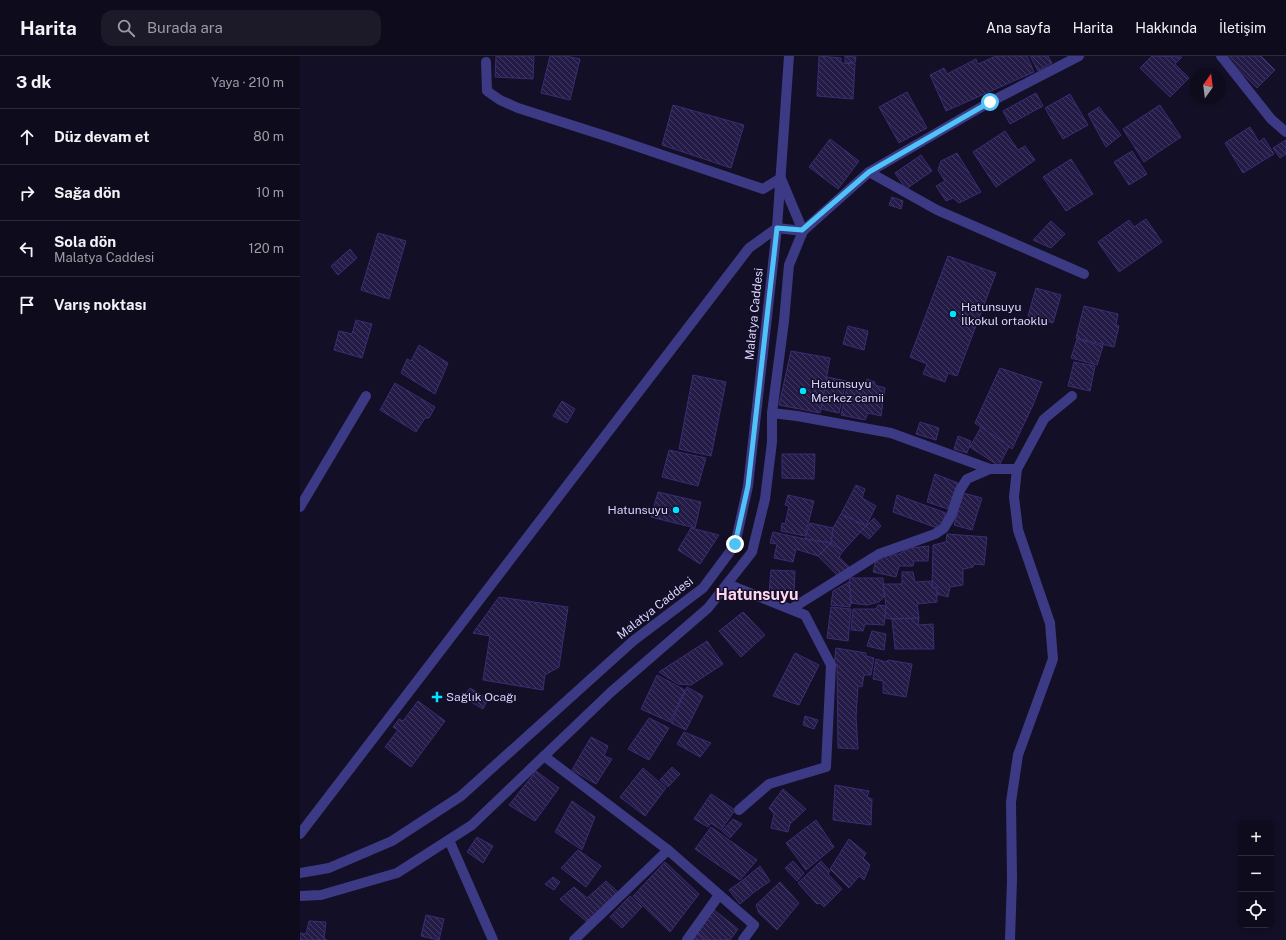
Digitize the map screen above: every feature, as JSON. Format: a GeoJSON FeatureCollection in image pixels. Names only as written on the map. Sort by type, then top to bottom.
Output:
{"type":"FeatureCollection","features":[{"type":"Feature","properties":{"kind":"street","name":"Malatya Caddesi"},"geometry":{"type":"LineString","coordinates":[[300,873],[329,868],[392,841],[461,796],[633,641],[703,588],[735,544],[748,486],[777,228],[782,178],[789,56]]}},
{"type":"Feature","properties":{"kind":"street"},"geometry":{"type":"LineString","coordinates":[[300,896],[321,895],[396,874],[472,825],[611,692],[708,608],[752,552],[765,499],[772,442],[772,413],[784,322],[789,265],[802,230],[869,172],[990,102],[1079,56]]}},
{"type":"Feature","properties":{"kind":"street"},"geometry":{"type":"LineString","coordinates":[[1221,56],[1271,119],[1286,132]]}},
{"type":"Feature","properties":{"kind":"street"},"geometry":{"type":"LineString","coordinates":[[486,62],[487,91],[500,100],[518,108],[615,138],[763,189],[782,178],[802,230]]}},
{"type":"Feature","properties":{"kind":"street"},"geometry":{"type":"LineString","coordinates":[[869,172],[937,210],[1084,274]]}},
{"type":"Feature","properties":{"kind":"street"},"geometry":{"type":"LineString","coordinates":[[300,834],[748,248],[777,228],[802,230]]}},
{"type":"Feature","properties":{"kind":"street"},"geometry":{"type":"LineString","coordinates":[[300,507],[366,396]]}},
{"type":"Feature","properties":{"kind":"street"},"geometry":{"type":"LineString","coordinates":[[1010,940],[1012,879],[1011,802],[1018,755],[1053,659],[1050,623],[1018,530],[1014,497],[1017,469],[1044,418],[1072,396]]}},
{"type":"Feature","properties":{"kind":"street"},"geometry":{"type":"LineString","coordinates":[[772,413],[891,433],[990,469],[1017,469]]}},
{"type":"Feature","properties":{"kind":"street"},"geometry":{"type":"LineString","coordinates":[[790,609],[879,554],[935,534],[944,528],[951,516],[960,490],[967,479],[990,469]]}},
{"type":"Feature","properties":{"kind":"street"},"geometry":{"type":"LineString","coordinates":[[727,584],[805,615]]}},
{"type":"Feature","properties":{"kind":"street"},"geometry":{"type":"LineString","coordinates":[[739,810],[769,784],[826,767],[831,665],[805,615],[803,602]]}},
{"type":"Feature","properties":{"kind":"street"},"geometry":{"type":"LineString","coordinates":[[544,756],[668,850],[754,925],[743,940]]}},
{"type":"Feature","properties":{"kind":"street"},"geometry":{"type":"LineString","coordinates":[[449,840],[493,940]]}},
{"type":"Feature","properties":{"kind":"street"},"geometry":{"type":"LineString","coordinates":[[574,940],[668,850]]}},
{"type":"Feature","properties":{"kind":"street"},"geometry":{"type":"LineString","coordinates":[[687,940],[720,895]]}},
{"type":"Feature","properties":{"kind":"building"},"geometry":{"type":"Polygon","coordinates":[[[496,56],[534,56],[533,79],[495,77],[496,56]]]}},
{"type":"Feature","properties":{"kind":"building"},"geometry":{"type":"Polygon","coordinates":[[[550,56],[566,56],[580,59],[570,100],[541,93],[550,56]]]}},
{"type":"Feature","properties":{"kind":"building"},"geometry":{"type":"Polygon","coordinates":[[[819,56],[841,58],[841,63],[855,64],[853,99],[817,96],[819,56]]]}},
{"type":"Feature","properties":{"kind":"building"},"geometry":{"type":"Polygon","coordinates":[[[845,56],[856,57],[855,63],[845,62],[845,56]]]}},
{"type":"Feature","properties":{"kind":"building"},"geometry":{"type":"Polygon","coordinates":[[[996,56],[1027,56],[1034,72],[946,111],[930,75],[944,68],[947,74],[976,59],[978,64],[996,56]]]}},
{"type":"Feature","properties":{"kind":"building"},"geometry":{"type":"Polygon","coordinates":[[[1030,56],[1048,56],[1052,63],[1038,71],[1030,56]]]}},
{"type":"Feature","properties":{"kind":"building"},"geometry":{"type":"Polygon","coordinates":[[[1152,56],[1182,57],[1175,64],[1189,78],[1170,97],[1140,68],[1152,56]]]}},
{"type":"Feature","properties":{"kind":"building"},"geometry":{"type":"Polygon","coordinates":[[[1224,56],[1261,56],[1275,70],[1257,88],[1224,56]]]}},
{"type":"Feature","properties":{"kind":"building"},"geometry":{"type":"Polygon","coordinates":[[[907,92],[927,128],[899,143],[879,107],[907,92]]]}},
{"type":"Feature","properties":{"kind":"building"},"geometry":{"type":"Polygon","coordinates":[[[1036,93],[1043,106],[1010,124],[1003,111],[1036,93]]]}},
{"type":"Feature","properties":{"kind":"building"},"geometry":{"type":"Polygon","coordinates":[[[1070,94],[1088,125],[1063,139],[1045,108],[1070,94]]]}},
{"type":"Feature","properties":{"kind":"building"},"geometry":{"type":"Polygon","coordinates":[[[673,105],[744,125],[731,168],[662,145],[673,105]]]}},
{"type":"Feature","properties":{"kind":"building"},"geometry":{"type":"Polygon","coordinates":[[[1160,105],[1181,137],[1144,162],[1123,129],[1160,105]]]}},
{"type":"Feature","properties":{"kind":"building"},"geometry":{"type":"Polygon","coordinates":[[[1099,107],[1121,135],[1106,147],[1088,114],[1099,107]]]}},
{"type":"Feature","properties":{"kind":"building"},"geometry":{"type":"Polygon","coordinates":[[[1250,127],[1259,142],[1264,138],[1274,154],[1243,173],[1225,143],[1250,127]]]}},
{"type":"Feature","properties":{"kind":"building"},"geometry":{"type":"Polygon","coordinates":[[[1005,131],[1018,150],[1025,146],[1035,160],[996,187],[973,152],[1005,131]]]}},
{"type":"Feature","properties":{"kind":"building"},"geometry":{"type":"Polygon","coordinates":[[[830,139],[859,161],[838,189],[809,167],[830,139]]]}},
{"type":"Feature","properties":{"kind":"building"},"geometry":{"type":"Polygon","coordinates":[[[1286,140],[1286,154],[1280,158],[1273,148],[1286,140]]]}},
{"type":"Feature","properties":{"kind":"building"},"geometry":{"type":"Polygon","coordinates":[[[1132,151],[1147,174],[1129,185],[1114,162],[1132,151]]]}},
{"type":"Feature","properties":{"kind":"building"},"geometry":{"type":"Polygon","coordinates":[[[957,153],[981,192],[959,203],[953,198],[946,201],[936,186],[945,181],[938,170],[941,161],[957,153]]]}},
{"type":"Feature","properties":{"kind":"building"},"geometry":{"type":"Polygon","coordinates":[[[921,155],[932,171],[906,189],[895,173],[921,155]]]}},
{"type":"Feature","properties":{"kind":"building"},"geometry":{"type":"Polygon","coordinates":[[[1071,159],[1093,194],[1066,211],[1043,177],[1071,159]]]}},
{"type":"Feature","properties":{"kind":"building"},"geometry":{"type":"Polygon","coordinates":[[[892,197],[903,201],[901,209],[889,205],[892,197]]]}},
{"type":"Feature","properties":{"kind":"building"},"geometry":{"type":"Polygon","coordinates":[[[1146,219],[1162,242],[1119,272],[1098,242],[1129,220],[1134,227],[1146,219]]]}},
{"type":"Feature","properties":{"kind":"building"},"geometry":{"type":"Polygon","coordinates":[[[1051,221],[1065,234],[1051,248],[1033,240],[1051,221]]]}},
{"type":"Feature","properties":{"kind":"building"},"geometry":{"type":"Polygon","coordinates":[[[378,233],[406,241],[389,299],[361,290],[378,233]]]}},
{"type":"Feature","properties":{"kind":"building"},"geometry":{"type":"Polygon","coordinates":[[[350,249],[357,258],[338,275],[331,266],[350,249]]]}},
{"type":"Feature","properties":{"kind":"building","name":"Hatunsuyu İlkokul ortaoklu"},"geometry":{"type":"Polygon","coordinates":[[[948,256],[996,273],[957,376],[948,373],[945,382],[923,374],[927,364],[910,357],[948,256]]]}},
{"type":"Feature","properties":{"kind":"building"},"geometry":{"type":"Polygon","coordinates":[[[1036,288],[1061,295],[1053,323],[1028,316],[1036,288]]]}},
{"type":"Feature","properties":{"kind":"building"},"geometry":{"type":"Polygon","coordinates":[[[1084,306],[1118,314],[1116,325],[1119,326],[1114,347],[1076,338],[1084,306]]]}},
{"type":"Feature","properties":{"kind":"building"},"geometry":{"type":"Polygon","coordinates":[[[356,320],[372,324],[362,358],[334,350],[339,331],[352,334],[356,320]]]}},
{"type":"Feature","properties":{"kind":"building"},"geometry":{"type":"Polygon","coordinates":[[[848,326],[868,331],[864,350],[843,344],[848,326]]]}},
{"type":"Feature","properties":{"kind":"building"},"geometry":{"type":"Polygon","coordinates":[[[1077,339],[1103,346],[1097,365],[1071,358],[1077,339]]]}},
{"type":"Feature","properties":{"kind":"building"},"geometry":{"type":"Polygon","coordinates":[[[419,345],[448,363],[435,394],[401,373],[407,359],[411,361],[419,345]]]}},
{"type":"Feature","properties":{"kind":"building","name":"Hatunsuyu Merkez camii"},"geometry":{"type":"Polygon","coordinates":[[[791,351],[830,358],[820,413],[779,405],[791,351]]]}},
{"type":"Feature","properties":{"kind":"building"},"geometry":{"type":"Polygon","coordinates":[[[1074,362],[1095,366],[1090,391],[1068,386],[1074,362]]]}},
{"type":"Feature","properties":{"kind":"building"},"geometry":{"type":"Polygon","coordinates":[[[1000,368],[1042,382],[1012,449],[975,423],[1000,368]]]}},
{"type":"Feature","properties":{"kind":"building"},"geometry":{"type":"Polygon","coordinates":[[[693,375],[726,382],[711,456],[679,449],[693,375]]]}},
{"type":"Feature","properties":{"kind":"building"},"geometry":{"type":"Polygon","coordinates":[[[827,377],[846,381],[839,413],[821,409],[827,377]]]}},
{"type":"Feature","properties":{"kind":"building"},"geometry":{"type":"Polygon","coordinates":[[[867,379],[875,382],[875,385],[885,388],[881,416],[868,413],[865,420],[841,415],[848,382],[865,386],[867,379]]]}},
{"type":"Feature","properties":{"kind":"building"},"geometry":{"type":"Polygon","coordinates":[[[395,383],[435,407],[429,418],[425,418],[416,432],[380,410],[395,383]]]}},
{"type":"Feature","properties":{"kind":"building"},"geometry":{"type":"Polygon","coordinates":[[[562,401],[575,409],[567,423],[553,416],[562,401]]]}},
{"type":"Feature","properties":{"kind":"building"},"geometry":{"type":"Polygon","coordinates":[[[920,422],[939,428],[936,440],[916,434],[920,422]]]}},
{"type":"Feature","properties":{"kind":"building"},"geometry":{"type":"Polygon","coordinates":[[[981,427],[1009,446],[999,466],[970,447],[981,427]]]}},
{"type":"Feature","properties":{"kind":"building"},"geometry":{"type":"Polygon","coordinates":[[[958,436],[971,441],[967,453],[954,449],[958,436]]]}},
{"type":"Feature","properties":{"kind":"building"},"geometry":{"type":"Polygon","coordinates":[[[669,450],[706,458],[698,486],[662,477],[669,450]]]}},
{"type":"Feature","properties":{"kind":"building"},"geometry":{"type":"Polygon","coordinates":[[[782,454],[815,454],[814,479],[782,478],[782,454]]]}},
{"type":"Feature","properties":{"kind":"building"},"geometry":{"type":"Polygon","coordinates":[[[935,474],[958,483],[948,509],[927,502],[935,474]]]}},
{"type":"Feature","properties":{"kind":"building"},"geometry":{"type":"Polygon","coordinates":[[[856,485],[865,489],[862,498],[876,506],[866,526],[841,514],[856,485]]]}},
{"type":"Feature","properties":{"kind":"building","name":"Hatunsuyu"},"geometry":{"type":"Polygon","coordinates":[[[658,492],[701,502],[695,528],[651,517],[658,492]]]}},
{"type":"Feature","properties":{"kind":"building"},"geometry":{"type":"Polygon","coordinates":[[[963,493],[982,498],[972,530],[954,525],[963,493]]]}},
{"type":"Feature","properties":{"kind":"building"},"geometry":{"type":"Polygon","coordinates":[[[788,495],[814,501],[805,536],[781,531],[782,523],[785,524],[789,506],[785,505],[788,495]]]}},
{"type":"Feature","properties":{"kind":"building"},"geometry":{"type":"Polygon","coordinates":[[[897,495],[946,513],[940,529],[893,512],[897,495]]]}},
{"type":"Feature","properties":{"kind":"building"},"geometry":{"type":"Polygon","coordinates":[[[841,514],[866,526],[843,551],[831,543],[833,528],[841,514]]]}},
{"type":"Feature","properties":{"kind":"building"},"geometry":{"type":"Polygon","coordinates":[[[874,518],[881,526],[869,539],[860,532],[874,518]]]}},
{"type":"Feature","properties":{"kind":"building"},"geometry":{"type":"Polygon","coordinates":[[[810,523],[833,528],[831,543],[805,539],[810,523]]]}},
{"type":"Feature","properties":{"kind":"building"},"geometry":{"type":"Polygon","coordinates":[[[691,528],[719,535],[700,564],[678,550],[691,528]]]}},
{"type":"Feature","properties":{"kind":"building"},"geometry":{"type":"Polygon","coordinates":[[[773,532],[831,543],[818,556],[796,549],[793,562],[774,558],[777,544],[770,543],[773,532]]]}},
{"type":"Feature","properties":{"kind":"building"},"geometry":{"type":"Polygon","coordinates":[[[947,534],[987,537],[984,565],[974,564],[973,567],[963,569],[963,585],[950,587],[948,597],[937,594],[937,587],[932,588],[933,545],[946,542],[947,534]]]}},
{"type":"Feature","properties":{"kind":"building"},"geometry":{"type":"Polygon","coordinates":[[[831,543],[843,551],[839,557],[849,567],[838,576],[818,556],[831,543]]]}},
{"type":"Feature","properties":{"kind":"building"},"geometry":{"type":"Polygon","coordinates":[[[929,546],[928,561],[914,561],[913,566],[899,566],[896,577],[873,572],[876,560],[885,556],[899,554],[910,548],[929,546]]]}},
{"type":"Feature","properties":{"kind":"building"},"geometry":{"type":"Polygon","coordinates":[[[771,570],[795,571],[794,594],[769,593],[771,570]]]}},
{"type":"Feature","properties":{"kind":"building"},"geometry":{"type":"Polygon","coordinates":[[[902,572],[913,572],[915,582],[932,581],[932,588],[937,587],[937,602],[917,604],[919,618],[885,618],[886,606],[883,584],[902,584],[902,572]]]}},
{"type":"Feature","properties":{"kind":"building"},"geometry":{"type":"Polygon","coordinates":[[[850,578],[883,578],[884,597],[879,602],[867,605],[851,603],[850,578]]]}},
{"type":"Feature","properties":{"kind":"building"},"geometry":{"type":"Polygon","coordinates":[[[849,582],[851,600],[850,607],[831,605],[833,591],[849,582]]]}},
{"type":"Feature","properties":{"kind":"building"},"geometry":{"type":"Polygon","coordinates":[[[499,597],[568,607],[559,667],[545,675],[543,690],[483,680],[490,636],[473,633],[499,597]]]}},
{"type":"Feature","properties":{"kind":"building"},"geometry":{"type":"Polygon","coordinates":[[[878,605],[886,606],[884,625],[865,624],[863,631],[851,630],[853,609],[876,609],[878,605]]]}},
{"type":"Feature","properties":{"kind":"building"},"geometry":{"type":"Polygon","coordinates":[[[831,607],[851,609],[848,641],[827,638],[831,607]]]}},
{"type":"Feature","properties":{"kind":"building"},"geometry":{"type":"Polygon","coordinates":[[[743,612],[765,635],[741,657],[719,631],[743,612]]]}},
{"type":"Feature","properties":{"kind":"building"},"geometry":{"type":"Polygon","coordinates":[[[919,618],[918,625],[933,624],[934,649],[895,649],[892,619],[919,618]]]}},
{"type":"Feature","properties":{"kind":"building"},"geometry":{"type":"Polygon","coordinates":[[[872,631],[886,634],[884,650],[867,646],[872,631]]]}},
{"type":"Feature","properties":{"kind":"building"},"geometry":{"type":"Polygon","coordinates":[[[707,641],[723,664],[691,685],[678,684],[659,672],[707,641]]]}},
{"type":"Feature","properties":{"kind":"building"},"geometry":{"type":"Polygon","coordinates":[[[836,648],[866,653],[866,656],[874,658],[871,675],[864,675],[862,687],[858,686],[856,717],[858,749],[838,748],[837,666],[834,666],[836,648]]]}},
{"type":"Feature","properties":{"kind":"building"},"geometry":{"type":"Polygon","coordinates":[[[795,653],[819,665],[799,705],[773,696],[795,653]]]}},
{"type":"Feature","properties":{"kind":"building"},"geometry":{"type":"Polygon","coordinates":[[[876,659],[886,662],[888,660],[912,664],[906,697],[883,693],[883,681],[873,679],[876,659]]]}},
{"type":"Feature","properties":{"kind":"building"},"geometry":{"type":"Polygon","coordinates":[[[657,675],[685,690],[670,722],[641,709],[657,675]]]}},
{"type":"Feature","properties":{"kind":"building"},"geometry":{"type":"Polygon","coordinates":[[[687,687],[703,696],[686,730],[671,723],[687,687]]]}},
{"type":"Feature","properties":{"kind":"building"},"geometry":{"type":"Polygon","coordinates":[[[470,688],[488,699],[483,709],[463,697],[470,688]]]}},
{"type":"Feature","properties":{"kind":"building"},"geometry":{"type":"Polygon","coordinates":[[[418,701],[445,721],[411,767],[385,747],[398,730],[393,727],[399,719],[403,721],[418,701]]]}},
{"type":"Feature","properties":{"kind":"building"},"geometry":{"type":"Polygon","coordinates":[[[805,716],[818,720],[814,729],[803,725],[805,716]]]}},
{"type":"Feature","properties":{"kind":"building"},"geometry":{"type":"Polygon","coordinates":[[[649,718],[669,728],[649,760],[628,749],[649,718]]]}},
{"type":"Feature","properties":{"kind":"building"},"geometry":{"type":"Polygon","coordinates":[[[684,732],[711,743],[700,757],[677,744],[684,732]]]}},
{"type":"Feature","properties":{"kind":"building"},"geometry":{"type":"Polygon","coordinates":[[[591,737],[608,746],[604,756],[612,759],[596,784],[572,770],[591,737]]]}},
{"type":"Feature","properties":{"kind":"building"},"geometry":{"type":"Polygon","coordinates":[[[672,767],[680,774],[668,787],[660,780],[672,767]]]}},
{"type":"Feature","properties":{"kind":"building"},"geometry":{"type":"Polygon","coordinates":[[[643,768],[666,788],[645,816],[620,797],[643,768]]]}},
{"type":"Feature","properties":{"kind":"building"},"geometry":{"type":"Polygon","coordinates":[[[536,771],[559,788],[535,821],[509,805],[536,771]]]}},
{"type":"Feature","properties":{"kind":"building"},"geometry":{"type":"Polygon","coordinates":[[[835,785],[869,791],[867,797],[872,799],[871,825],[833,820],[835,785]]]}},
{"type":"Feature","properties":{"kind":"building"},"geometry":{"type":"Polygon","coordinates":[[[783,789],[806,809],[790,824],[788,832],[771,828],[774,814],[769,808],[783,789]]]}},
{"type":"Feature","properties":{"kind":"building"},"geometry":{"type":"Polygon","coordinates":[[[711,794],[735,810],[721,830],[711,823],[708,827],[694,819],[711,794]]]}},
{"type":"Feature","properties":{"kind":"building"},"geometry":{"type":"Polygon","coordinates":[[[572,801],[595,817],[582,850],[555,832],[572,801]]]}},
{"type":"Feature","properties":{"kind":"building"},"geometry":{"type":"Polygon","coordinates":[[[733,819],[742,824],[730,838],[722,831],[733,819]]]}},
{"type":"Feature","properties":{"kind":"building"},"geometry":{"type":"Polygon","coordinates":[[[816,820],[834,847],[806,870],[786,843],[816,820]]]}},
{"type":"Feature","properties":{"kind":"building"},"geometry":{"type":"Polygon","coordinates":[[[711,827],[757,860],[740,880],[695,849],[711,827]]]}},
{"type":"Feature","properties":{"kind":"building"},"geometry":{"type":"Polygon","coordinates":[[[477,837],[493,846],[483,863],[467,852],[477,837]]]}},
{"type":"Feature","properties":{"kind":"building"},"geometry":{"type":"Polygon","coordinates":[[[849,839],[866,853],[863,858],[870,865],[864,880],[859,876],[849,888],[830,869],[849,839]]]}},
{"type":"Feature","properties":{"kind":"building"},"geometry":{"type":"Polygon","coordinates":[[[578,850],[601,866],[586,887],[561,868],[578,850]]]}},
{"type":"Feature","properties":{"kind":"building"},"geometry":{"type":"Polygon","coordinates":[[[793,861],[804,873],[797,881],[785,868],[793,861]]]}},
{"type":"Feature","properties":{"kind":"building"},"geometry":{"type":"Polygon","coordinates":[[[821,861],[830,871],[828,874],[842,889],[824,907],[820,903],[817,904],[798,883],[821,861]]]}},
{"type":"Feature","properties":{"kind":"building"},"geometry":{"type":"Polygon","coordinates":[[[665,862],[699,894],[670,932],[633,896],[665,862]]]}},
{"type":"Feature","properties":{"kind":"building"},"geometry":{"type":"Polygon","coordinates":[[[760,866],[770,881],[753,893],[743,880],[760,866]]]}},
{"type":"Feature","properties":{"kind":"building"},"geometry":{"type":"Polygon","coordinates":[[[553,877],[560,882],[554,890],[545,884],[553,877]]]}},
{"type":"Feature","properties":{"kind":"building"},"geometry":{"type":"Polygon","coordinates":[[[743,880],[753,893],[740,904],[729,890],[743,880]]]}},
{"type":"Feature","properties":{"kind":"building"},"geometry":{"type":"Polygon","coordinates":[[[606,881],[619,893],[587,922],[560,899],[574,887],[587,898],[606,881]]]}},
{"type":"Feature","properties":{"kind":"building"},"geometry":{"type":"Polygon","coordinates":[[[780,882],[799,903],[777,930],[759,913],[756,905],[780,882]]]}},
{"type":"Feature","properties":{"kind":"building"},"geometry":{"type":"Polygon","coordinates":[[[630,896],[642,907],[622,928],[610,917],[630,896]]]}},
{"type":"Feature","properties":{"kind":"building"},"geometry":{"type":"Polygon","coordinates":[[[713,909],[738,929],[730,940],[707,940],[697,932],[713,909]]]}},
{"type":"Feature","properties":{"kind":"building"},"geometry":{"type":"Polygon","coordinates":[[[426,915],[444,919],[439,940],[421,936],[426,915]]]}},
{"type":"Feature","properties":{"kind":"building"},"geometry":{"type":"Polygon","coordinates":[[[309,921],[326,922],[324,939],[327,940],[300,940],[300,933],[306,934],[309,921]]]}},
{"type":"Feature","properties":{"kind":"building"},"geometry":{"type":"Polygon","coordinates":[[[697,932],[707,940],[691,940],[697,932]]]}},
{"type":"Feature","properties":{"kind":"place","name":"Hatunsuyu İlkokul ortaoklu"},"geometry":{"type":"Point","coordinates":[953,314]}},
{"type":"Feature","properties":{"kind":"place","name":"Hatunsuyu Merkez camii"},"geometry":{"type":"Point","coordinates":[803,391]}},
{"type":"Feature","properties":{"kind":"place","name":"Hatunsuyu"},"geometry":{"type":"Point","coordinates":[676,510]}},
{"type":"Feature","properties":{"kind":"place","name":"Sağlık Ocağı"},"geometry":{"type":"Point","coordinates":[437,697]}},
{"type":"Feature","properties":{"kind":"district","name":"Hatunsuyu"},"geometry":{"type":"Point","coordinates":[757,594]}},
{"type":"Feature","properties":{"kind":"route"},"geometry":{"type":"LineString","coordinates":[[735,544],[748,486],[777,228],[802,230],[869,172],[990,102]]}}]}
